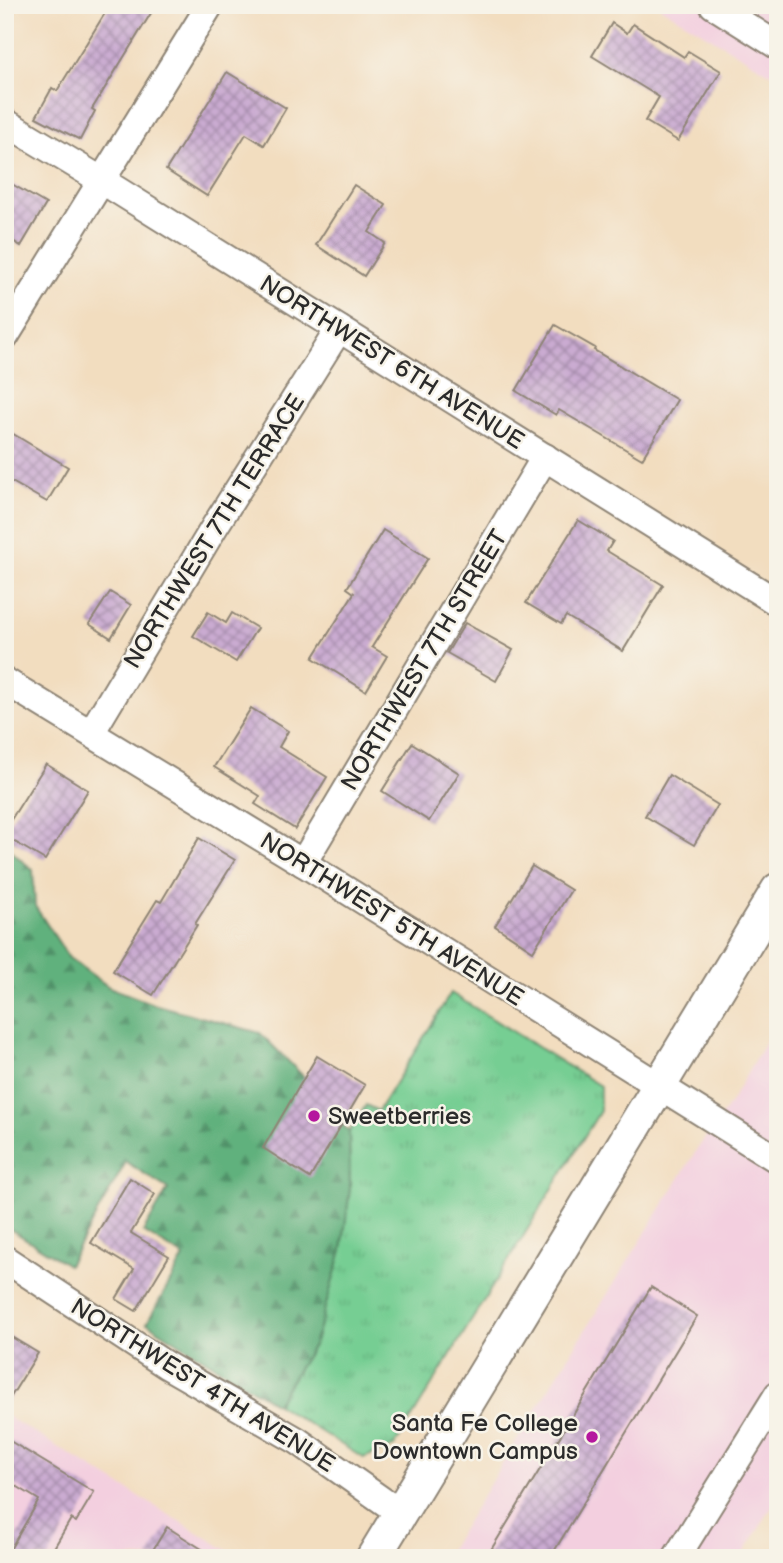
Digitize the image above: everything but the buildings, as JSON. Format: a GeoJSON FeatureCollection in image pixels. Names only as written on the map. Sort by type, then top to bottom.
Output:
{"type":"FeatureCollection","features":[{"type":"Feature","properties":{"kind":"street"},"geometry":{"type":"LineString","coordinates":[[5,337],[210,5]]}},
{"type":"Feature","properties":{"kind":"street"},"geometry":{"type":"LineString","coordinates":[[713,5],[778,46]]}},
{"type":"Feature","properties":{"kind":"street","name":"NORTHWEST 6TH AVENUE"},"geometry":{"type":"LineString","coordinates":[[5,122],[778,603]]}},
{"type":"Feature","properties":{"kind":"street","name":"NORTHWEST 7TH TERRACE"},"geometry":{"type":"LineString","coordinates":[[90,733],[215,526],[339,329]]}},
{"type":"Feature","properties":{"kind":"street","name":"NORTHWEST 7TH STREET"},"geometry":{"type":"LineString","coordinates":[[303,863],[545,457]]}},
{"type":"Feature","properties":{"kind":"street","name":"NORTHWEST 5TH AVENUE"},"geometry":{"type":"LineString","coordinates":[[5,681],[659,1085],[776,1154]]}},
{"type":"Feature","properties":{"kind":"street"},"geometry":{"type":"LineString","coordinates":[[373,1558],[778,890]]}},
{"type":"Feature","properties":{"kind":"street","name":"NORTHWEST 4TH AVENUE"},"geometry":{"type":"LineString","coordinates":[[5,1259],[166,1365],[298,1441],[400,1513]]}},
{"type":"Feature","properties":{"kind":"street"},"geometry":{"type":"LineString","coordinates":[[676,1558],[778,1394]]}},
{"type":"Feature","properties":{"kind":"shaded area"},"geometry":{"type":"Polygon","coordinates":[[[778,5],[778,78],[660,7],[778,5]]]}},
{"type":"Feature","properties":{"kind":"shaded area"},"geometry":{"type":"Polygon","coordinates":[[[778,1020],[778,1497],[741,1558],[444,1558],[698,1148],[729,1105],[778,1020]]]}},
{"type":"Feature","properties":{"kind":"shaded area"},"geometry":{"type":"Polygon","coordinates":[[[5,1415],[240,1558],[5,1558],[5,1415]]]}},
{"type":"Feature","properties":{"kind":"green space"},"geometry":{"type":"Polygon","coordinates":[[[5,846],[33,870],[35,906],[69,958],[109,987],[153,1004],[260,1033],[308,1081],[349,1132],[350,1189],[342,1250],[315,1342],[276,1404],[147,1323],[184,1257],[143,1232],[168,1189],[126,1162],[68,1265],[5,1226],[5,846]]]}},
{"type":"Feature","properties":{"kind":"green space"},"geometry":{"type":"Polygon","coordinates":[[[451,993],[600,1086],[600,1111],[394,1447],[363,1458],[276,1404],[315,1342],[350,1189],[349,1132],[366,1105],[378,1111],[451,993]]]}},
{"type":"Feature","properties":{"kind":"place","name":"Sweetberries"},"geometry":{"type":"Point","coordinates":[314,1116]}},
{"type":"Feature","properties":{"kind":"place","name":"Santa Fe College Downtown Campus"},"geometry":{"type":"Point","coordinates":[592,1437]}}]}
